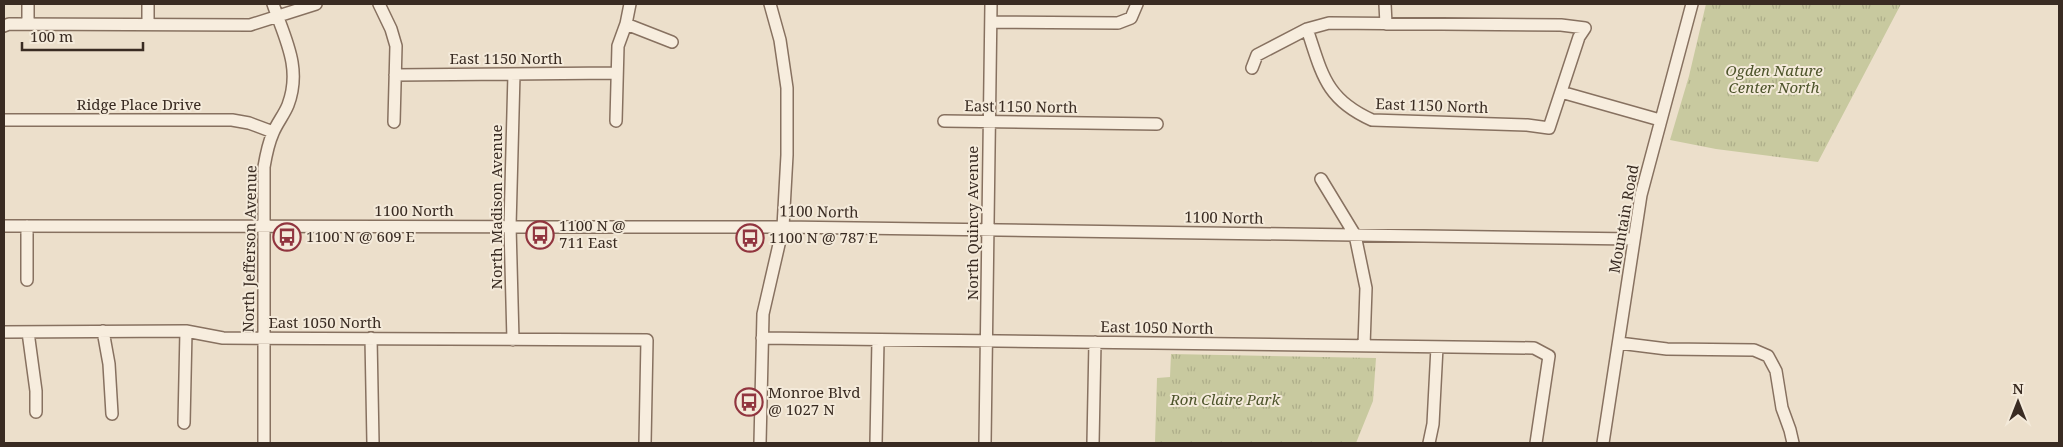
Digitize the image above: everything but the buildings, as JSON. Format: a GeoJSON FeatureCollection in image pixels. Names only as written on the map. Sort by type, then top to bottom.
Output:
{"type":"FeatureCollection","features":[{"type":"Feature","properties":{"kind":"street"},"geometry":{"type":"LineString","coordinates":[[28,4],[28,24]]}},
{"type":"Feature","properties":{"kind":"street"},"geometry":{"type":"LineString","coordinates":[[148,4],[148,24]]}},
{"type":"Feature","properties":{"kind":"street","name":"North Jefferson Avenue"},"geometry":{"type":"LineString","coordinates":[[264,443],[264,167],[273,132],[287,107],[293,90],[294,75],[293,59],[273,4]]}},
{"type":"Feature","properties":{"kind":"street"},"geometry":{"type":"LineString","coordinates":[[4,26],[10,24],[250,25],[316,4]]}},
{"type":"Feature","properties":{"kind":"street"},"geometry":{"type":"LineString","coordinates":[[378,4],[391,29],[396,46],[394,122]]}},
{"type":"Feature","properties":{"kind":"street"},"geometry":{"type":"LineString","coordinates":[[616,121],[618,46],[626,24],[630,4]]}},
{"type":"Feature","properties":{"kind":"street"},"geometry":{"type":"LineString","coordinates":[[760,443],[763,314],[783,227],[787,155],[787,88],[780,40],[770,4]]}},
{"type":"Feature","properties":{"kind":"street","name":"North Quincy Avenue"},"geometry":{"type":"LineString","coordinates":[[985,443],[991,4]]}},
{"type":"Feature","properties":{"kind":"street"},"geometry":{"type":"LineString","coordinates":[[991,22],[1118,23],[1131,18],[1137,4]]}},
{"type":"Feature","properties":{"kind":"street"},"geometry":{"type":"LineString","coordinates":[[1385,4],[1386,24]]}},
{"type":"Feature","properties":{"kind":"street","name":"Mountain Road"},"geometry":{"type":"LineString","coordinates":[[1603,443],[1641,195],[1692,4]]}},
{"type":"Feature","properties":{"kind":"street"},"geometry":{"type":"LineString","coordinates":[[1252,68],[1257,55],[1307,28],[1329,23],[1561,25],[1585,28],[1579,37],[1561,92],[1660,120]]}},
{"type":"Feature","properties":{"kind":"street"},"geometry":{"type":"LineString","coordinates":[[626,24],[672,42]]}},
{"type":"Feature","properties":{"kind":"street","name":"East 1150 North"},"geometry":{"type":"LineString","coordinates":[[1307,28],[1324,78],[1330,89],[1339,100],[1356,113],[1372,120],[1527,124],[1549,128],[1561,92]]}},
{"type":"Feature","properties":{"kind":"street","name":"East 1150 North"},"geometry":{"type":"LineString","coordinates":[[395,75],[616,73]]}},
{"type":"Feature","properties":{"kind":"street","name":"North Madison Avenue"},"geometry":{"type":"LineString","coordinates":[[512,340],[510,226],[514,74]]}},
{"type":"Feature","properties":{"kind":"street","name":"Ridge Place Drive"},"geometry":{"type":"LineString","coordinates":[[4,120],[232,120],[249,123],[273,132]]}},
{"type":"Feature","properties":{"kind":"street","name":"East 1150 North"},"geometry":{"type":"LineString","coordinates":[[944,120],[989,123],[1157,124]]}},
{"type":"Feature","properties":{"kind":"street"},"geometry":{"type":"LineString","coordinates":[[1321,179],[1355,235],[1366,288],[1364,346]]}},
{"type":"Feature","properties":{"kind":"street","name":"1100 North"},"geometry":{"type":"LineString","coordinates":[[4,226],[783,227],[1634,238]]}},
{"type":"Feature","properties":{"kind":"street"},"geometry":{"type":"LineString","coordinates":[[27,226],[27,280]]}},
{"type":"Feature","properties":{"kind":"street"},"geometry":{"type":"LineString","coordinates":[[184,423],[186,331]]}},
{"type":"Feature","properties":{"kind":"street","name":"East 1050 North"},"geometry":{"type":"LineString","coordinates":[[4,332],[186,331],[223,338],[647,340],[645,443]]}},
{"type":"Feature","properties":{"kind":"street"},"geometry":{"type":"LineString","coordinates":[[28,332],[36,391],[36,412]]}},
{"type":"Feature","properties":{"kind":"street"},"geometry":{"type":"LineString","coordinates":[[103,332],[109,364],[112,414]]}},
{"type":"Feature","properties":{"kind":"street"},"geometry":{"type":"LineString","coordinates":[[371,338],[374,443]]}},
{"type":"Feature","properties":{"kind":"street","name":"East 1050 North"},"geometry":{"type":"LineString","coordinates":[[762,338],[1534,348],[1549,356],[1536,443]]}},
{"type":"Feature","properties":{"kind":"street"},"geometry":{"type":"LineString","coordinates":[[876,443],[878,340]]}},
{"type":"Feature","properties":{"kind":"street"},"geometry":{"type":"LineString","coordinates":[[1094,443],[1095,342]]}},
{"type":"Feature","properties":{"kind":"street"},"geometry":{"type":"LineString","coordinates":[[1619,343],[1667,349],[1754,350],[1768,356],[1776,371],[1782,408],[1793,443]]}},
{"type":"Feature","properties":{"kind":"street"},"geometry":{"type":"LineString","coordinates":[[1429,443],[1433,424],[1437,347]]}},
{"type":"Feature","properties":{"kind":"green space","name":"Ogden Nature Center North"},"geometry":{"type":"Polygon","coordinates":[[[1706,4],[1901,4],[1818,162],[1716,149],[1670,140],[1689,76],[1706,4]]]}},
{"type":"Feature","properties":{"kind":"green space","name":"Ron Claire Park"},"geometry":{"type":"Polygon","coordinates":[[[1171,354],[1376,358],[1373,401],[1356,443],[1155,443],[1157,378],[1170,377],[1171,354]]]}},
{"type":"Feature","properties":{"kind":"place","name":"1100 N @ 711 East"},"geometry":{"type":"Point","coordinates":[540,235]}},
{"type":"Feature","properties":{"kind":"place","name":"1100 N @ 609 E"},"geometry":{"type":"Point","coordinates":[287,237]}},
{"type":"Feature","properties":{"kind":"place","name":"1100 N @ 787 E"},"geometry":{"type":"Point","coordinates":[750,238]}},
{"type":"Feature","properties":{"kind":"place","name":"Monroe Blvd @ 1027 N"},"geometry":{"type":"Point","coordinates":[749,402]}}]}
